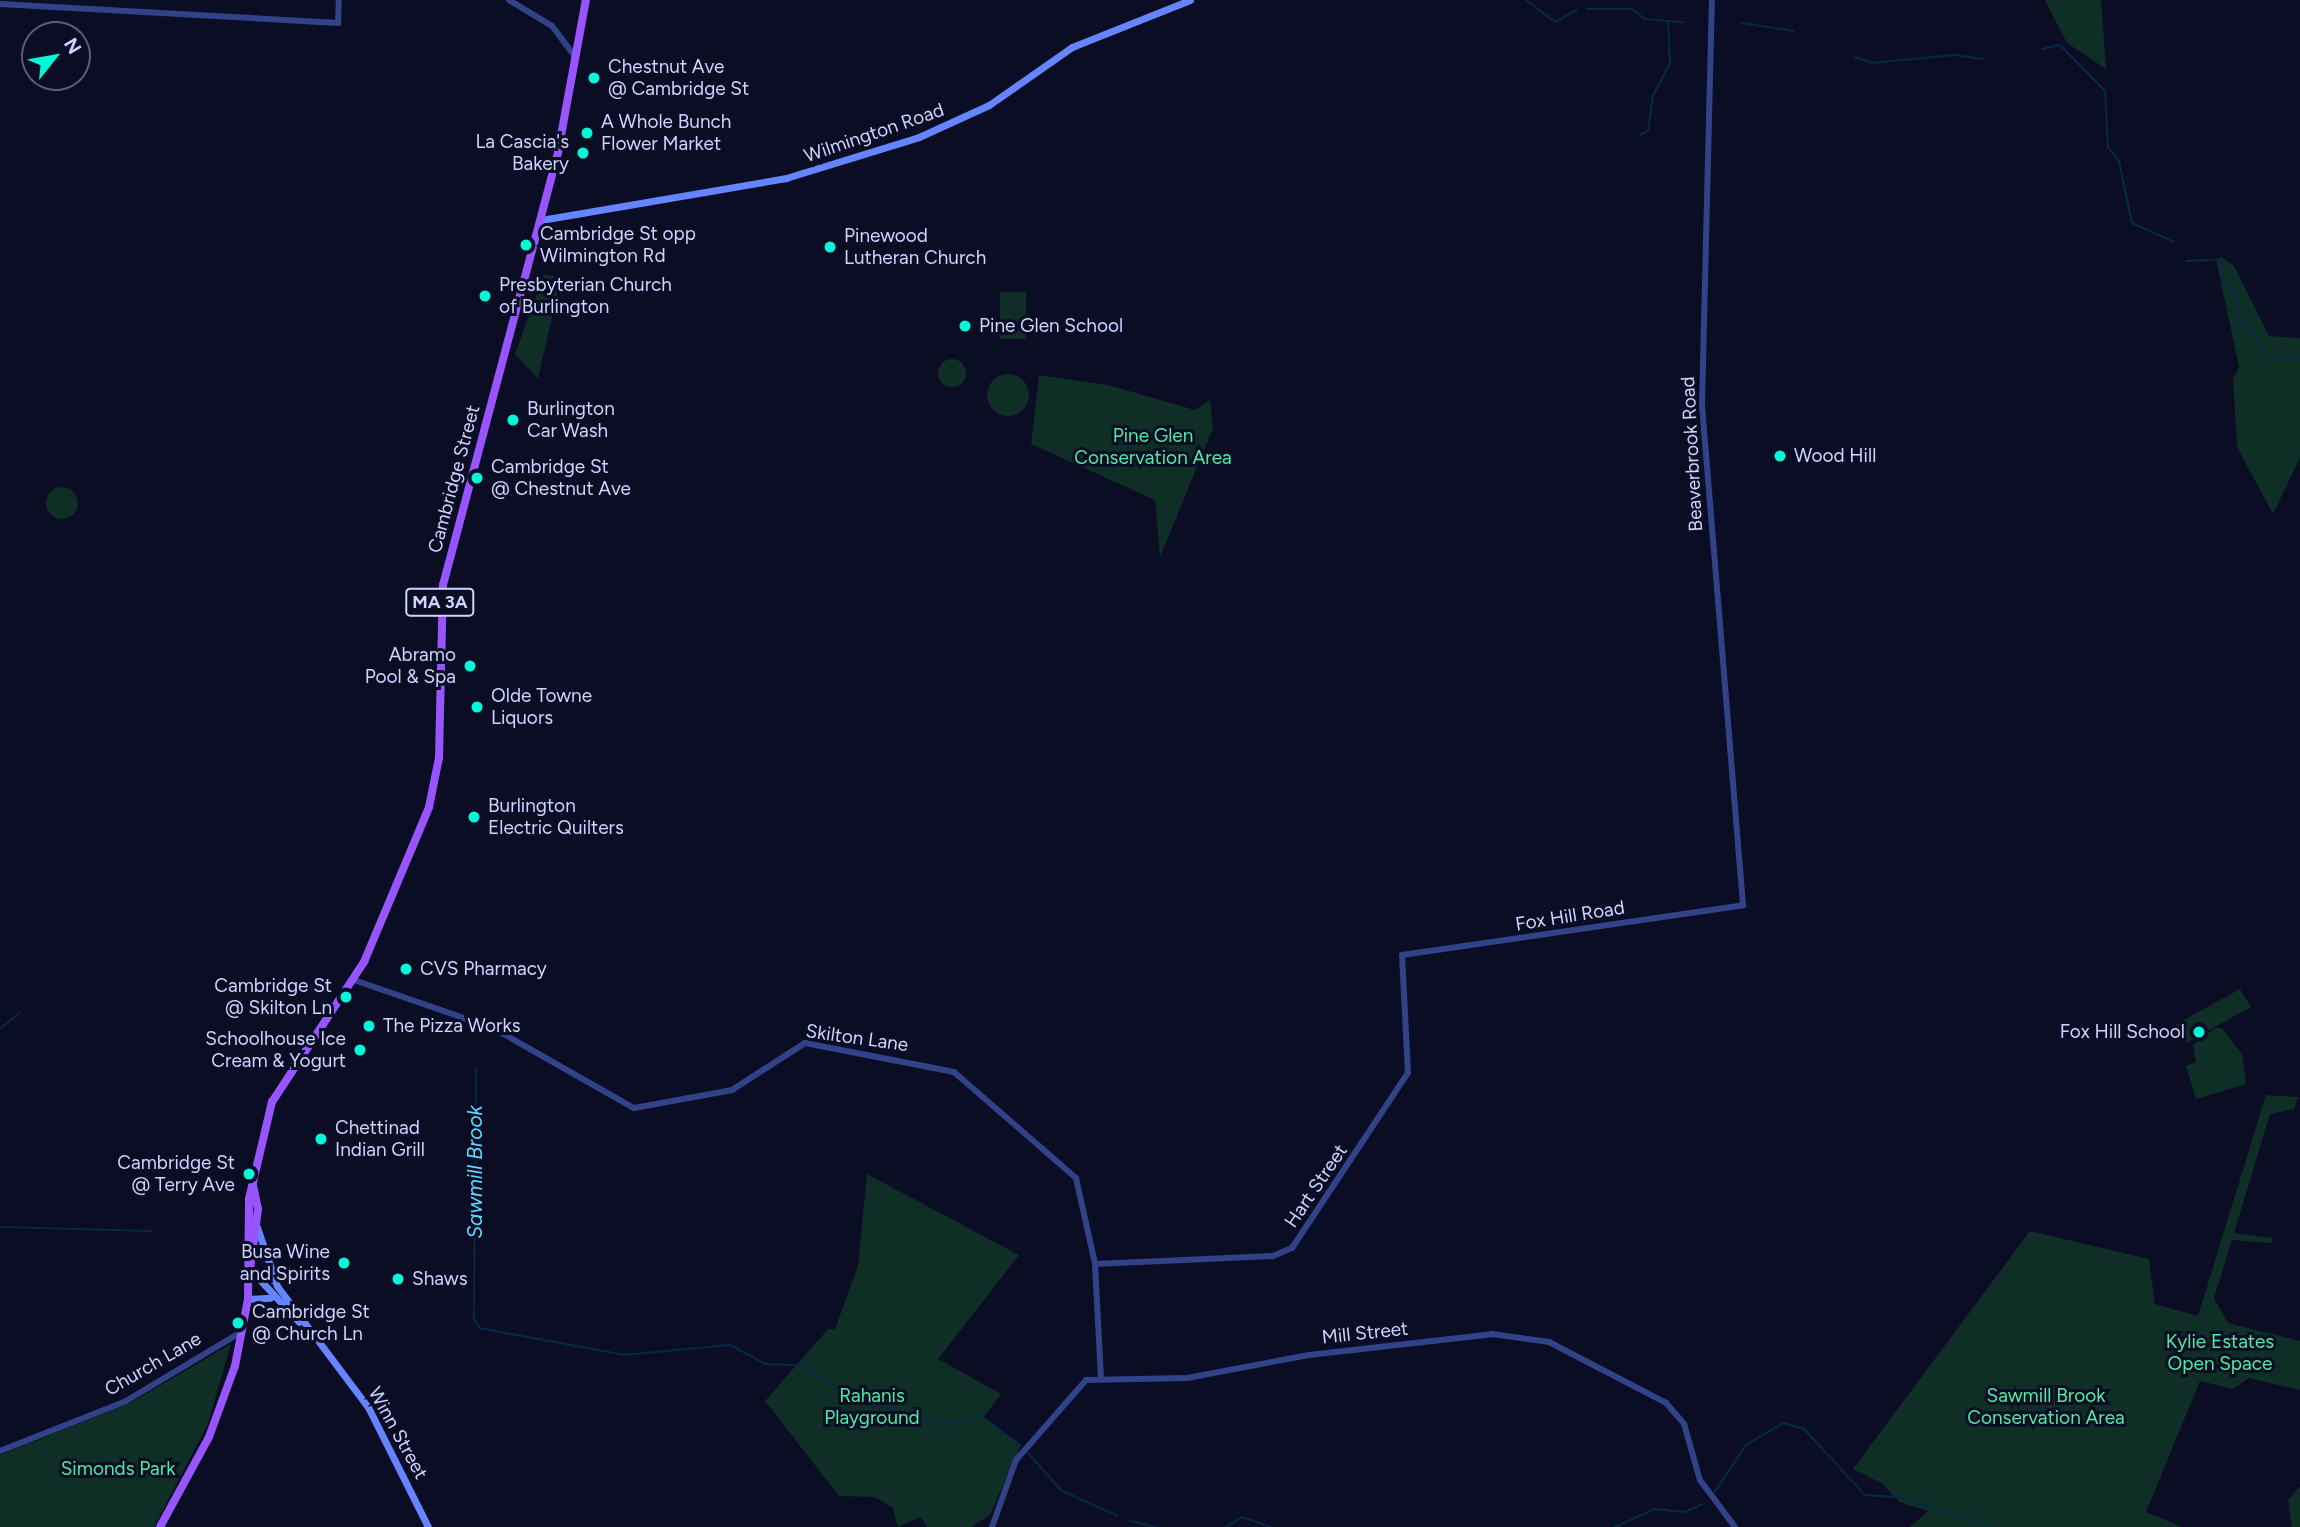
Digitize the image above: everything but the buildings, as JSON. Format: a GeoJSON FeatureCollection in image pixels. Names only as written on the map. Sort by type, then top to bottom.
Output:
{"type":"FeatureCollection","features":[{"type":"Feature","properties":{"kind":"main road","name":"Cambridge Street"},"geometry":{"type":"LineString","coordinates":[[160,1527],[219,1414],[243,1331],[248,1299],[253,1185],[260,1138],[279,1085],[354,980],[434,790],[443,585],[541,220],[578,61],[586,0]]}},
{"type":"Feature","properties":{"kind":"main road","name":"Wilmington Road"},"geometry":{"type":"LineString","coordinates":[[541,220],[786,178],[919,137],[989,106],[1072,47],[1190,0]]}},
{"type":"Feature","properties":{"kind":"main road","name":"Cambridge Street"},"geometry":{"type":"LineString","coordinates":[[250,1269],[257,1223],[253,1185]]}},
{"type":"Feature","properties":{"kind":"main road","name":"Winn Street"},"geometry":{"type":"LineString","coordinates":[[257,1223],[274,1280],[306,1328],[366,1404],[428,1527]]}},
{"type":"Feature","properties":{"kind":"main road","name":"Winn Street"},"geometry":{"type":"LineString","coordinates":[[250,1269],[272,1300],[306,1328]]}},
{"type":"Feature","properties":{"kind":"main road"},"geometry":{"type":"LineString","coordinates":[[250,1269],[274,1280]]}},
{"type":"Feature","properties":{"kind":"main road"},"geometry":{"type":"LineString","coordinates":[[248,1299],[272,1300]]}},
{"type":"Feature","properties":{"kind":"street"},"geometry":{"type":"LineString","coordinates":[[0,4],[338,23],[339,0]]}},
{"type":"Feature","properties":{"kind":"street"},"geometry":{"type":"LineString","coordinates":[[509,0],[558,32],[578,61]]}},
{"type":"Feature","properties":{"kind":"street","name":"Beaverbrook Road"},"geometry":{"type":"LineString","coordinates":[[1712,0],[1702,405],[1743,905]]}},
{"type":"Feature","properties":{"kind":"street","name":"Fox Hill Road"},"geometry":{"type":"LineString","coordinates":[[1402,955],[1743,905]]}},
{"type":"Feature","properties":{"kind":"street","name":"Hart Street"},"geometry":{"type":"LineString","coordinates":[[1095,1264],[1273,1256],[1292,1248],[1408,1073],[1402,955]]}},
{"type":"Feature","properties":{"kind":"street","name":"Skilton Lane"},"geometry":{"type":"LineString","coordinates":[[354,980],[506,1034],[634,1108],[737,1088],[804,1044],[950,1070],[1075,1177],[1095,1264],[1101,1377]]}},
{"type":"Feature","properties":{"kind":"street","name":"Church Lane"},"geometry":{"type":"LineString","coordinates":[[0,1451],[126,1401],[243,1331]]}},
{"type":"Feature","properties":{"kind":"street","name":"Mill Street"},"geometry":{"type":"LineString","coordinates":[[992,1527],[1016,1460],[1073,1389],[1101,1377],[1187,1378],[1470,1335],[1542,1340],[1672,1408],[1684,1424],[1698,1476],[1735,1527]]}},
{"type":"Feature","properties":{"kind":"green space"},"geometry":{"type":"Polygon","coordinates":[[[2045,0],[2101,0],[2106,69],[2067,43],[2045,0]]]}},
{"type":"Feature","properties":{"kind":"green space"},"geometry":{"type":"Polygon","coordinates":[[[2222,257],[2234,266],[2269,336],[2300,338],[2300,458],[2273,514],[2237,447],[2233,379],[2239,367],[2216,259],[2222,257]]]}},
{"type":"Feature","properties":{"kind":"green space"},"geometry":{"type":"Polygon","coordinates":[[[544,275],[554,276],[559,286],[538,379],[515,354],[544,275]]]}},
{"type":"Feature","properties":{"kind":"green space"},"geometry":{"type":"Polygon","coordinates":[[[1000,292],[1026,292],[1026,339],[1000,339],[1000,292]]]}},
{"type":"Feature","properties":{"kind":"green space"},"geometry":{"type":"Polygon","coordinates":[[[952,359],[962,363],[966,373],[962,383],[952,387],[942,383],[938,373],[942,363],[952,359]]]}},
{"type":"Feature","properties":{"kind":"green space"},"geometry":{"type":"Polygon","coordinates":[[[1008,374],[1023,380],[1029,395],[1023,410],[1008,416],[993,410],[987,395],[993,380],[1008,374]]]}},
{"type":"Feature","properties":{"kind":"green space","name":"Pine Glen Conservation Area"},"geometry":{"type":"Polygon","coordinates":[[[1039,375],[1108,385],[1195,410],[1210,400],[1213,428],[1160,557],[1155,500],[1031,444],[1039,375]]]}},
{"type":"Feature","properties":{"kind":"green space"},"geometry":{"type":"Polygon","coordinates":[[[62,487],[74,491],[78,503],[74,515],[62,519],[50,515],[46,503],[50,491],[62,487]]]}},
{"type":"Feature","properties":{"kind":"green space"},"geometry":{"type":"Polygon","coordinates":[[[2240,989],[2251,1007],[2186,1043],[2175,1025],[2240,989]]]}},
{"type":"Feature","properties":{"kind":"green space"},"geometry":{"type":"Polygon","coordinates":[[[2215,1028],[2222,1028],[2242,1054],[2246,1084],[2196,1099],[2186,1066],[2196,1062],[2193,1045],[2215,1028]]]}},
{"type":"Feature","properties":{"kind":"green space","name":"Sawmill Brook Conservation Area"},"geometry":{"type":"Polygon","coordinates":[[[2266,1095],[2298,1097],[2294,1109],[2270,1114],[2234,1233],[2273,1238],[2272,1243],[2232,1240],[2214,1298],[2228,1323],[2300,1341],[2300,1390],[2249,1378],[2233,1389],[2200,1381],[2146,1512],[2182,1527],[1910,1527],[1928,1511],[1899,1502],[1883,1484],[1853,1469],[2030,1231],[2149,1259],[2155,1304],[2198,1316],[2266,1095]]]}},
{"type":"Feature","properties":{"kind":"green space","name":"Rahanis Playground"},"geometry":{"type":"Polygon","coordinates":[[[867,1174],[1019,1255],[938,1359],[1001,1394],[983,1418],[1021,1445],[990,1515],[971,1527],[927,1527],[920,1517],[898,1527],[893,1508],[875,1497],[839,1496],[765,1401],[828,1329],[835,1329],[858,1266],[867,1174]]]}},
{"type":"Feature","properties":{"kind":"green space","name":"Simonds Park"},"geometry":{"type":"Polygon","coordinates":[[[231,1344],[208,1424],[154,1527],[0,1527],[0,1455],[130,1403],[231,1344]]]}},
{"type":"Feature","properties":{"kind":"green space"},"geometry":{"type":"Polygon","coordinates":[[[2300,1486],[2300,1527],[2292,1527],[2288,1500],[2300,1486]]]}},
{"type":"Feature","properties":{"kind":"waterway"},"geometry":{"type":"LineString","coordinates":[[1526,0],[1555,22],[1577,10]]}},
{"type":"Feature","properties":{"kind":"waterway"},"geometry":{"type":"LineString","coordinates":[[1587,9],[1632,9],[1645,19],[1683,22]]}},
{"type":"Feature","properties":{"kind":"waterway"},"geometry":{"type":"LineString","coordinates":[[1640,135],[1648,131],[1653,96],[1670,63],[1668,21]]}},
{"type":"Feature","properties":{"kind":"waterway"},"geometry":{"type":"LineString","coordinates":[[1742,23],[1793,31]]}},
{"type":"Feature","properties":{"kind":"waterway"},"geometry":{"type":"LineString","coordinates":[[2042,49],[2060,45],[2105,91],[2108,147],[2119,161],[2132,223],[2174,242]]}},
{"type":"Feature","properties":{"kind":"waterway"},"geometry":{"type":"LineString","coordinates":[[1855,57],[1872,63],[1954,55],[1983,59]]}},
{"type":"Feature","properties":{"kind":"waterway"},"geometry":{"type":"LineString","coordinates":[[2187,261],[2222,259],[2222,279],[2237,297],[2236,321],[2248,324],[2269,358],[2300,357]]}},
{"type":"Feature","properties":{"kind":"waterway"},"geometry":{"type":"LineString","coordinates":[[0,1029],[19,1013]]}},
{"type":"Feature","properties":{"kind":"waterway","name":"Sawmill Brook"},"geometry":{"type":"LineString","coordinates":[[476,1069],[474,1318],[479,1328],[624,1355],[730,1345],[765,1364],[801,1365],[832,1386],[919,1421],[945,1424],[981,1416],[1020,1445]]}},
{"type":"Feature","properties":{"kind":"waterway"},"geometry":{"type":"LineString","coordinates":[[0,1227],[152,1231]]}},
{"type":"Feature","properties":{"kind":"waterway","name":"Sawmill Brook"},"geometry":{"type":"LineString","coordinates":[[1714,1493],[1746,1445],[1783,1423],[1804,1429],[1865,1495],[1904,1498],[1990,1527]]}},
{"type":"Feature","properties":{"kind":"waterway","name":"Sawmill Brook"},"geometry":{"type":"LineString","coordinates":[[1028,1453],[1062,1491],[1118,1516]]}},
{"type":"Feature","properties":{"kind":"waterway","name":"Sawmill Brook"},"geometry":{"type":"LineString","coordinates":[[1615,1527],[1655,1509],[1685,1512],[1702,1504]]}},
{"type":"Feature","properties":{"kind":"waterway","name":"Sawmill Brook"},"geometry":{"type":"LineString","coordinates":[[1226,1527],[1242,1517],[1271,1527]]}},
{"type":"Feature","properties":{"kind":"waterway","name":"Sawmill Brook"},"geometry":{"type":"LineString","coordinates":[[1130,1521],[1157,1527]]}},
{"type":"Feature","properties":{"kind":"place","name":"Chestnut Ave @ Cambridge St"},"geometry":{"type":"Point","coordinates":[594,78]}},
{"type":"Feature","properties":{"kind":"place","name":"A Whole Bunch Flower Market"},"geometry":{"type":"Point","coordinates":[587,133]}},
{"type":"Feature","properties":{"kind":"place","name":"La Cascia's Bakery"},"geometry":{"type":"Point","coordinates":[583,153]}},
{"type":"Feature","properties":{"kind":"place","name":"Cambridge St opp Wilmington Rd"},"geometry":{"type":"Point","coordinates":[526,245]}},
{"type":"Feature","properties":{"kind":"place","name":"Pinewood Lutheran Church"},"geometry":{"type":"Point","coordinates":[830,247]}},
{"type":"Feature","properties":{"kind":"place","name":"Presbyterian Church of Burlington"},"geometry":{"type":"Point","coordinates":[485,296]}},
{"type":"Feature","properties":{"kind":"place","name":"Pine Glen School"},"geometry":{"type":"Point","coordinates":[965,326]}},
{"type":"Feature","properties":{"kind":"place","name":"Burlington Car Wash"},"geometry":{"type":"Point","coordinates":[513,420]}},
{"type":"Feature","properties":{"kind":"place","name":"Wood Hill"},"geometry":{"type":"Point","coordinates":[1780,456]}},
{"type":"Feature","properties":{"kind":"place","name":"Cambridge St @ Chestnut Ave"},"geometry":{"type":"Point","coordinates":[477,478]}},
{"type":"Feature","properties":{"kind":"place","name":"Abramo Pool & Spa"},"geometry":{"type":"Point","coordinates":[470,666]}},
{"type":"Feature","properties":{"kind":"place","name":"Olde Towne Liquors"},"geometry":{"type":"Point","coordinates":[477,707]}},
{"type":"Feature","properties":{"kind":"place","name":"Burlington Electric Quilters"},"geometry":{"type":"Point","coordinates":[474,817]}},
{"type":"Feature","properties":{"kind":"place","name":"CVS Pharmacy"},"geometry":{"type":"Point","coordinates":[406,969]}},
{"type":"Feature","properties":{"kind":"place","name":"Cambridge St @ Skilton Ln"},"geometry":{"type":"Point","coordinates":[346,997]}},
{"type":"Feature","properties":{"kind":"place","name":"The Pizza Works"},"geometry":{"type":"Point","coordinates":[369,1026]}},
{"type":"Feature","properties":{"kind":"place","name":"Fox Hill School"},"geometry":{"type":"Point","coordinates":[2199,1032]}},
{"type":"Feature","properties":{"kind":"place","name":"Schoolhouse Ice Cream & Yogurt"},"geometry":{"type":"Point","coordinates":[360,1050]}},
{"type":"Feature","properties":{"kind":"place","name":"Chettinad Indian Grill"},"geometry":{"type":"Point","coordinates":[321,1139]}},
{"type":"Feature","properties":{"kind":"place","name":"Cambridge St @ Terry Ave"},"geometry":{"type":"Point","coordinates":[249,1174]}},
{"type":"Feature","properties":{"kind":"place","name":"Busa Wine and Spirits"},"geometry":{"type":"Point","coordinates":[344,1263]}},
{"type":"Feature","properties":{"kind":"place","name":"Shaws"},"geometry":{"type":"Point","coordinates":[398,1279]}},
{"type":"Feature","properties":{"kind":"place","name":"Cambridge St @ Church Ln"},"geometry":{"type":"Point","coordinates":[238,1323]}},
{"type":"Feature","properties":{"kind":"park label","name":"Kylie Estates Open Space"},"geometry":{"type":"Point","coordinates":[2220,1353]}}]}
